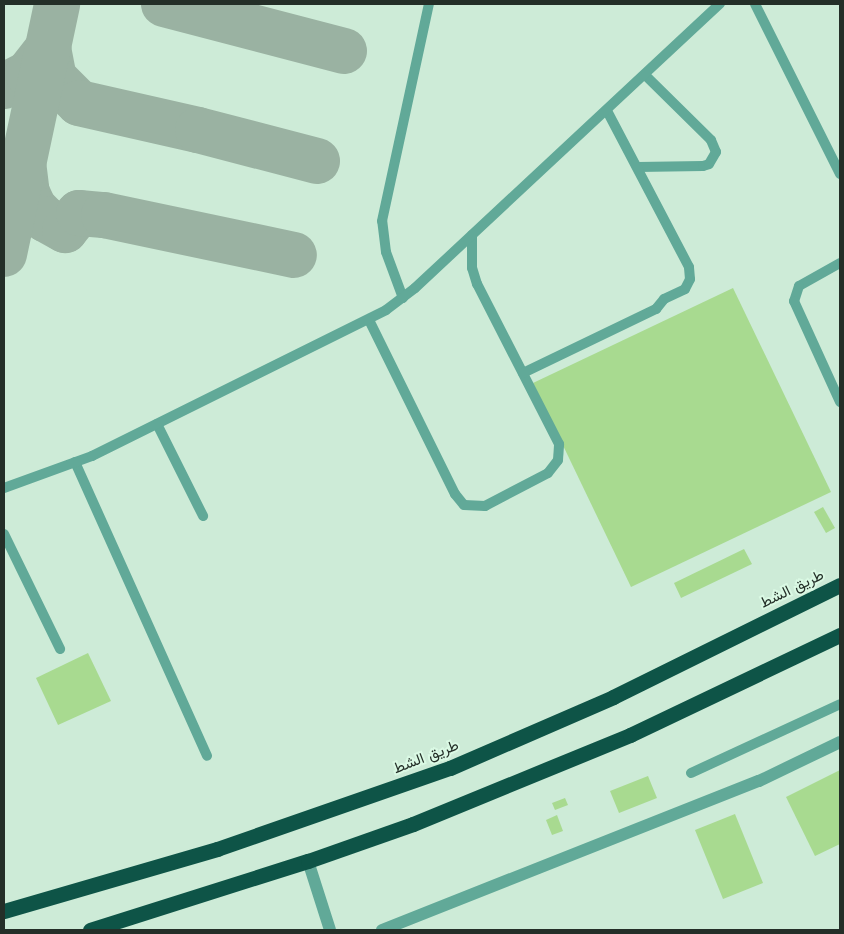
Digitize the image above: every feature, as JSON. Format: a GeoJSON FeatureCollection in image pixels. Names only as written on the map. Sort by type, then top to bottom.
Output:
{"type":"FeatureCollection","features":[{"type":"Feature","properties":{"kind":"highway","name":"طريق الشط"},"geometry":{"type":"LineString","coordinates":[[4,911],[217,849],[450,768],[613,697],[840,585]]}},
{"type":"Feature","properties":{"kind":"highway"},"geometry":{"type":"LineString","coordinates":[[90,930],[308,862],[519,782],[630,734],[840,635]]}},
{"type":"Feature","properties":{"kind":"street"},"geometry":{"type":"LineString","coordinates":[[382,930],[759,782],[840,742]]}},
{"type":"Feature","properties":{"kind":"street"},"geometry":{"type":"LineString","coordinates":[[308,862],[330,930]]}},
{"type":"Feature","properties":{"kind":"lane"},"geometry":{"type":"LineString","coordinates":[[402,298],[386,252],[382,221],[429,4]]}},
{"type":"Feature","properties":{"kind":"lane"},"geometry":{"type":"LineString","coordinates":[[4,488],[75,462],[157,424],[369,320],[402,298],[645,76],[720,4]]}},
{"type":"Feature","properties":{"kind":"lane"},"geometry":{"type":"LineString","coordinates":[[755,4],[840,174]]}},
{"type":"Feature","properties":{"kind":"lane"},"geometry":{"type":"LineString","coordinates":[[638,166],[703,166],[709,164],[716,152],[712,140],[645,76]]}},
{"type":"Feature","properties":{"kind":"lane"},"geometry":{"type":"LineString","coordinates":[[523,373],[656,309],[662,301],[688,284],[689,267],[638,166],[607,111]]}},
{"type":"Feature","properties":{"kind":"lane"},"geometry":{"type":"LineString","coordinates":[[369,320],[454,494],[470,508],[484,506],[548,473],[558,460],[556,437],[477,284],[472,268],[472,235]]}},
{"type":"Feature","properties":{"kind":"lane"},"geometry":{"type":"LineString","coordinates":[[840,263],[799,286],[794,301],[840,402]]}},
{"type":"Feature","properties":{"kind":"lane"},"geometry":{"type":"LineString","coordinates":[[157,424],[203,516]]}},
{"type":"Feature","properties":{"kind":"lane"},"geometry":{"type":"LineString","coordinates":[[75,462],[207,756]]}},
{"type":"Feature","properties":{"kind":"lane"},"geometry":{"type":"LineString","coordinates":[[4,534],[60,649]]}},
{"type":"Feature","properties":{"kind":"lane"},"geometry":{"type":"LineString","coordinates":[[690,773],[840,704]]}},
{"type":"Feature","properties":{"kind":"building"},"geometry":{"type":"Polygon","coordinates":[[[733,288],[831,492],[631,587],[533,383],[733,288]]]}},
{"type":"Feature","properties":{"kind":"building"},"geometry":{"type":"Polygon","coordinates":[[[823,507],[835,528],[826,533],[814,512],[823,507]]]}},
{"type":"Feature","properties":{"kind":"building"},"geometry":{"type":"Polygon","coordinates":[[[744,549],[752,564],[681,598],[674,583],[744,549]]]}},
{"type":"Feature","properties":{"kind":"building"},"geometry":{"type":"Polygon","coordinates":[[[88,653],[111,701],[58,725],[36,678],[88,653]]]}},
{"type":"Feature","properties":{"kind":"building"},"geometry":{"type":"Polygon","coordinates":[[[840,770],[840,844],[815,856],[786,797],[840,770]]]}},
{"type":"Feature","properties":{"kind":"building"},"geometry":{"type":"Polygon","coordinates":[[[648,776],[657,798],[619,813],[610,791],[648,776]]]}},
{"type":"Feature","properties":{"kind":"building"},"geometry":{"type":"Polygon","coordinates":[[[565,798],[568,805],[555,810],[552,803],[565,798]]]}},
{"type":"Feature","properties":{"kind":"building"},"geometry":{"type":"Polygon","coordinates":[[[735,814],[763,883],[723,899],[695,830],[735,814]]]}},
{"type":"Feature","properties":{"kind":"building"},"geometry":{"type":"Polygon","coordinates":[[[557,815],[563,831],[552,835],[546,820],[557,815]]]}},
{"type":"Feature","properties":{"kind":"taxiway"},"geometry":{"type":"LineString","coordinates":[[4,254],[57,4]]}},
{"type":"Feature","properties":{"kind":"taxiway"},"geometry":{"type":"LineString","coordinates":[[164,4],[344,51]]}},
{"type":"Feature","properties":{"kind":"taxiway"},"geometry":{"type":"LineString","coordinates":[[48,48],[54,78],[79,103],[198,130],[317,161]]}},
{"type":"Feature","properties":{"kind":"taxiway"},"geometry":{"type":"LineString","coordinates":[[4,86],[28,74],[48,48]]}},
{"type":"Feature","properties":{"kind":"taxiway"},"geometry":{"type":"LineString","coordinates":[[23,162],[27,193],[34,208],[45,219],[65,230],[79,213],[104,215],[294,255]]}}]}
